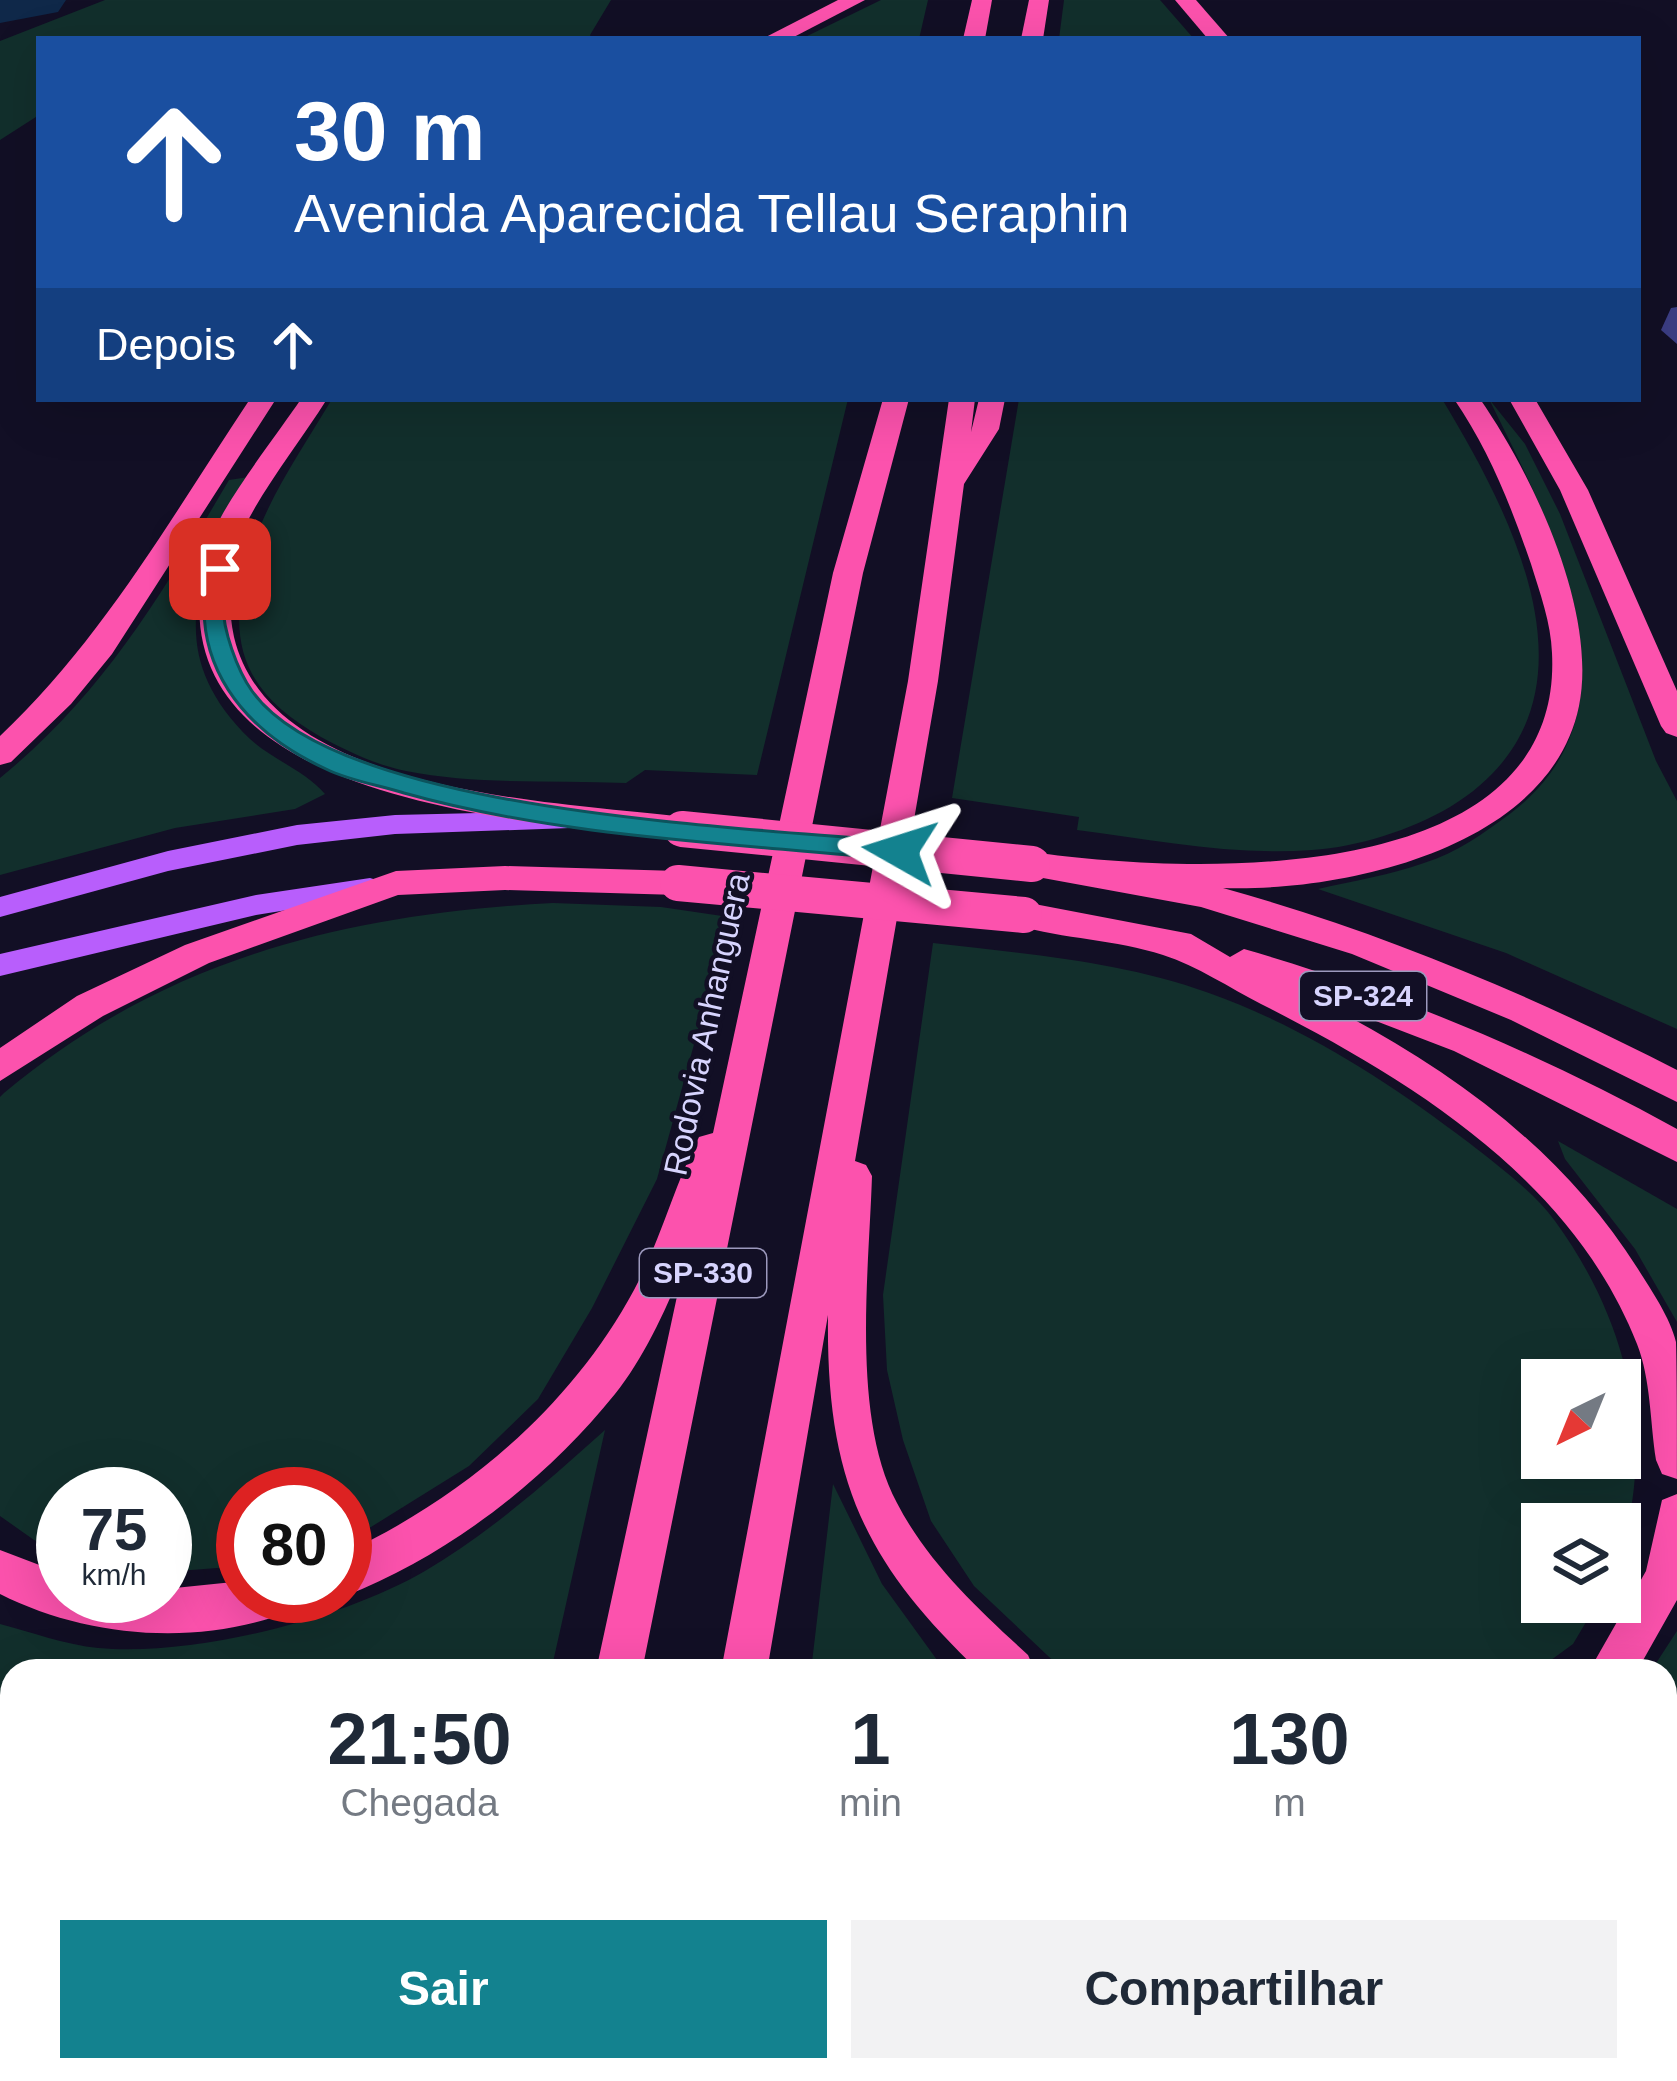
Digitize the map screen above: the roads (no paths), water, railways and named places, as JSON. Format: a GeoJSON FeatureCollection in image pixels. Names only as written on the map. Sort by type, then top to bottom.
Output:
{"type":"FeatureCollection","features":[{"type":"Feature","properties":{"kind":"highway"},"geometry":{"type":"LineString","coordinates":[[779,36],[855,0]]}},
{"type":"Feature","properties":{"kind":"highway"},"geometry":{"type":"LineString","coordinates":[[975,36],[982,0]]}},
{"type":"Feature","properties":{"kind":"highway"},"geometry":{"type":"LineString","coordinates":[[1033,36],[1039,0]]}},
{"type":"Feature","properties":{"kind":"highway"},"geometry":{"type":"LineString","coordinates":[[1185,0],[1216,36]]}},
{"type":"Feature","properties":{"kind":"highway"},"geometry":{"type":"LineString","coordinates":[[0,754],[60,697],[101,647],[260,402]]}},
{"type":"Feature","properties":{"kind":"highway"},"geometry":{"type":"LineString","coordinates":[[312,402],[227,533],[212,605],[224,658],[242,696],[282,733],[336,765],[464,801],[596,820]]}},
{"type":"Feature","properties":{"kind":"highway"},"geometry":{"type":"LineString","coordinates":[[848,572],[873,402]]}},
{"type":"Feature","properties":{"kind":"highway","name":"Rodovia Anhanguera"},"geometry":{"type":"LineString","coordinates":[[622,1659],[848,572],[895,402]]}},
{"type":"Feature","properties":{"kind":"highway","name":"SP-330"},"geometry":{"type":"LineString","coordinates":[[746,1659],[923,681],[962,402]]}},
{"type":"Feature","properties":{"kind":"highway"},"geometry":{"type":"LineString","coordinates":[[952,491],[986,429],[991,402]]}},
{"type":"Feature","properties":{"kind":"highway"},"geometry":{"type":"LineString","coordinates":[[1113,873],[1304,874],[1366,859],[1442,838],[1479,819],[1535,764],[1565,696],[1568,659],[1559,605],[1527,511],[1469,402]]}},
{"type":"Feature","properties":{"kind":"highway"},"geometry":{"type":"LineString","coordinates":[[1524,402],[1574,490],[1677,726]]}},
{"type":"Feature","properties":{"kind":"highway","name":"SP-324"},"geometry":{"type":"LineString","coordinates":[[596,820],[1113,873],[1259,910],[1406,958],[1571,1030],[1677,1088]]}},
{"type":"Feature","properties":{"kind":"highway","name":"SP-324"},"geometry":{"type":"LineString","coordinates":[[396,884],[505,878],[678,883],[1024,915],[1167,941],[1347,990],[1489,1046],[1677,1147]]}},
{"type":"Feature","properties":{"kind":"highway"},"geometry":{"type":"LineString","coordinates":[[0,1067],[90,1006],[196,953],[396,884]]}},
{"type":"Feature","properties":{"kind":"highway"},"geometry":{"type":"LineString","coordinates":[[1167,941],[1343,1029],[1428,1082],[1524,1154],[1606,1243],[1660,1350],[1677,1460]]}},
{"type":"Feature","properties":{"kind":"highway"},"geometry":{"type":"LineString","coordinates":[[858,1043],[850,1242],[853,1421],[869,1491],[907,1556],[958,1622],[999,1659]]}},
{"type":"Feature","properties":{"kind":"highway"},"geometry":{"type":"LineString","coordinates":[[372,1562],[423,1538],[510,1472],[602,1380],[652,1294],[746,1067]]}},
{"type":"Feature","properties":{"kind":"highway"},"geometry":{"type":"LineString","coordinates":[[1619,1659],[1667,1576],[1677,1514]]}},
{"type":"Feature","properties":{"kind":"highway"},"geometry":{"type":"LineString","coordinates":[[0,1571],[36,1589]]}},
{"type":"Feature","properties":{"kind":"main road"},"geometry":{"type":"LineString","coordinates":[[0,907],[185,857],[342,829],[596,820]]}},
{"type":"Feature","properties":{"kind":"main road"},"geometry":{"type":"LineString","coordinates":[[0,964],[256,905],[396,884]]}},
{"type":"Feature","properties":{"kind":"lane"},"geometry":{"type":"LineString","coordinates":[[1677,312],[1670,329],[1677,339]]}},
{"type":"Feature","properties":{"kind":"waterway"},"geometry":{"type":"LineString","coordinates":[[0,6],[38,0]]}}]}
